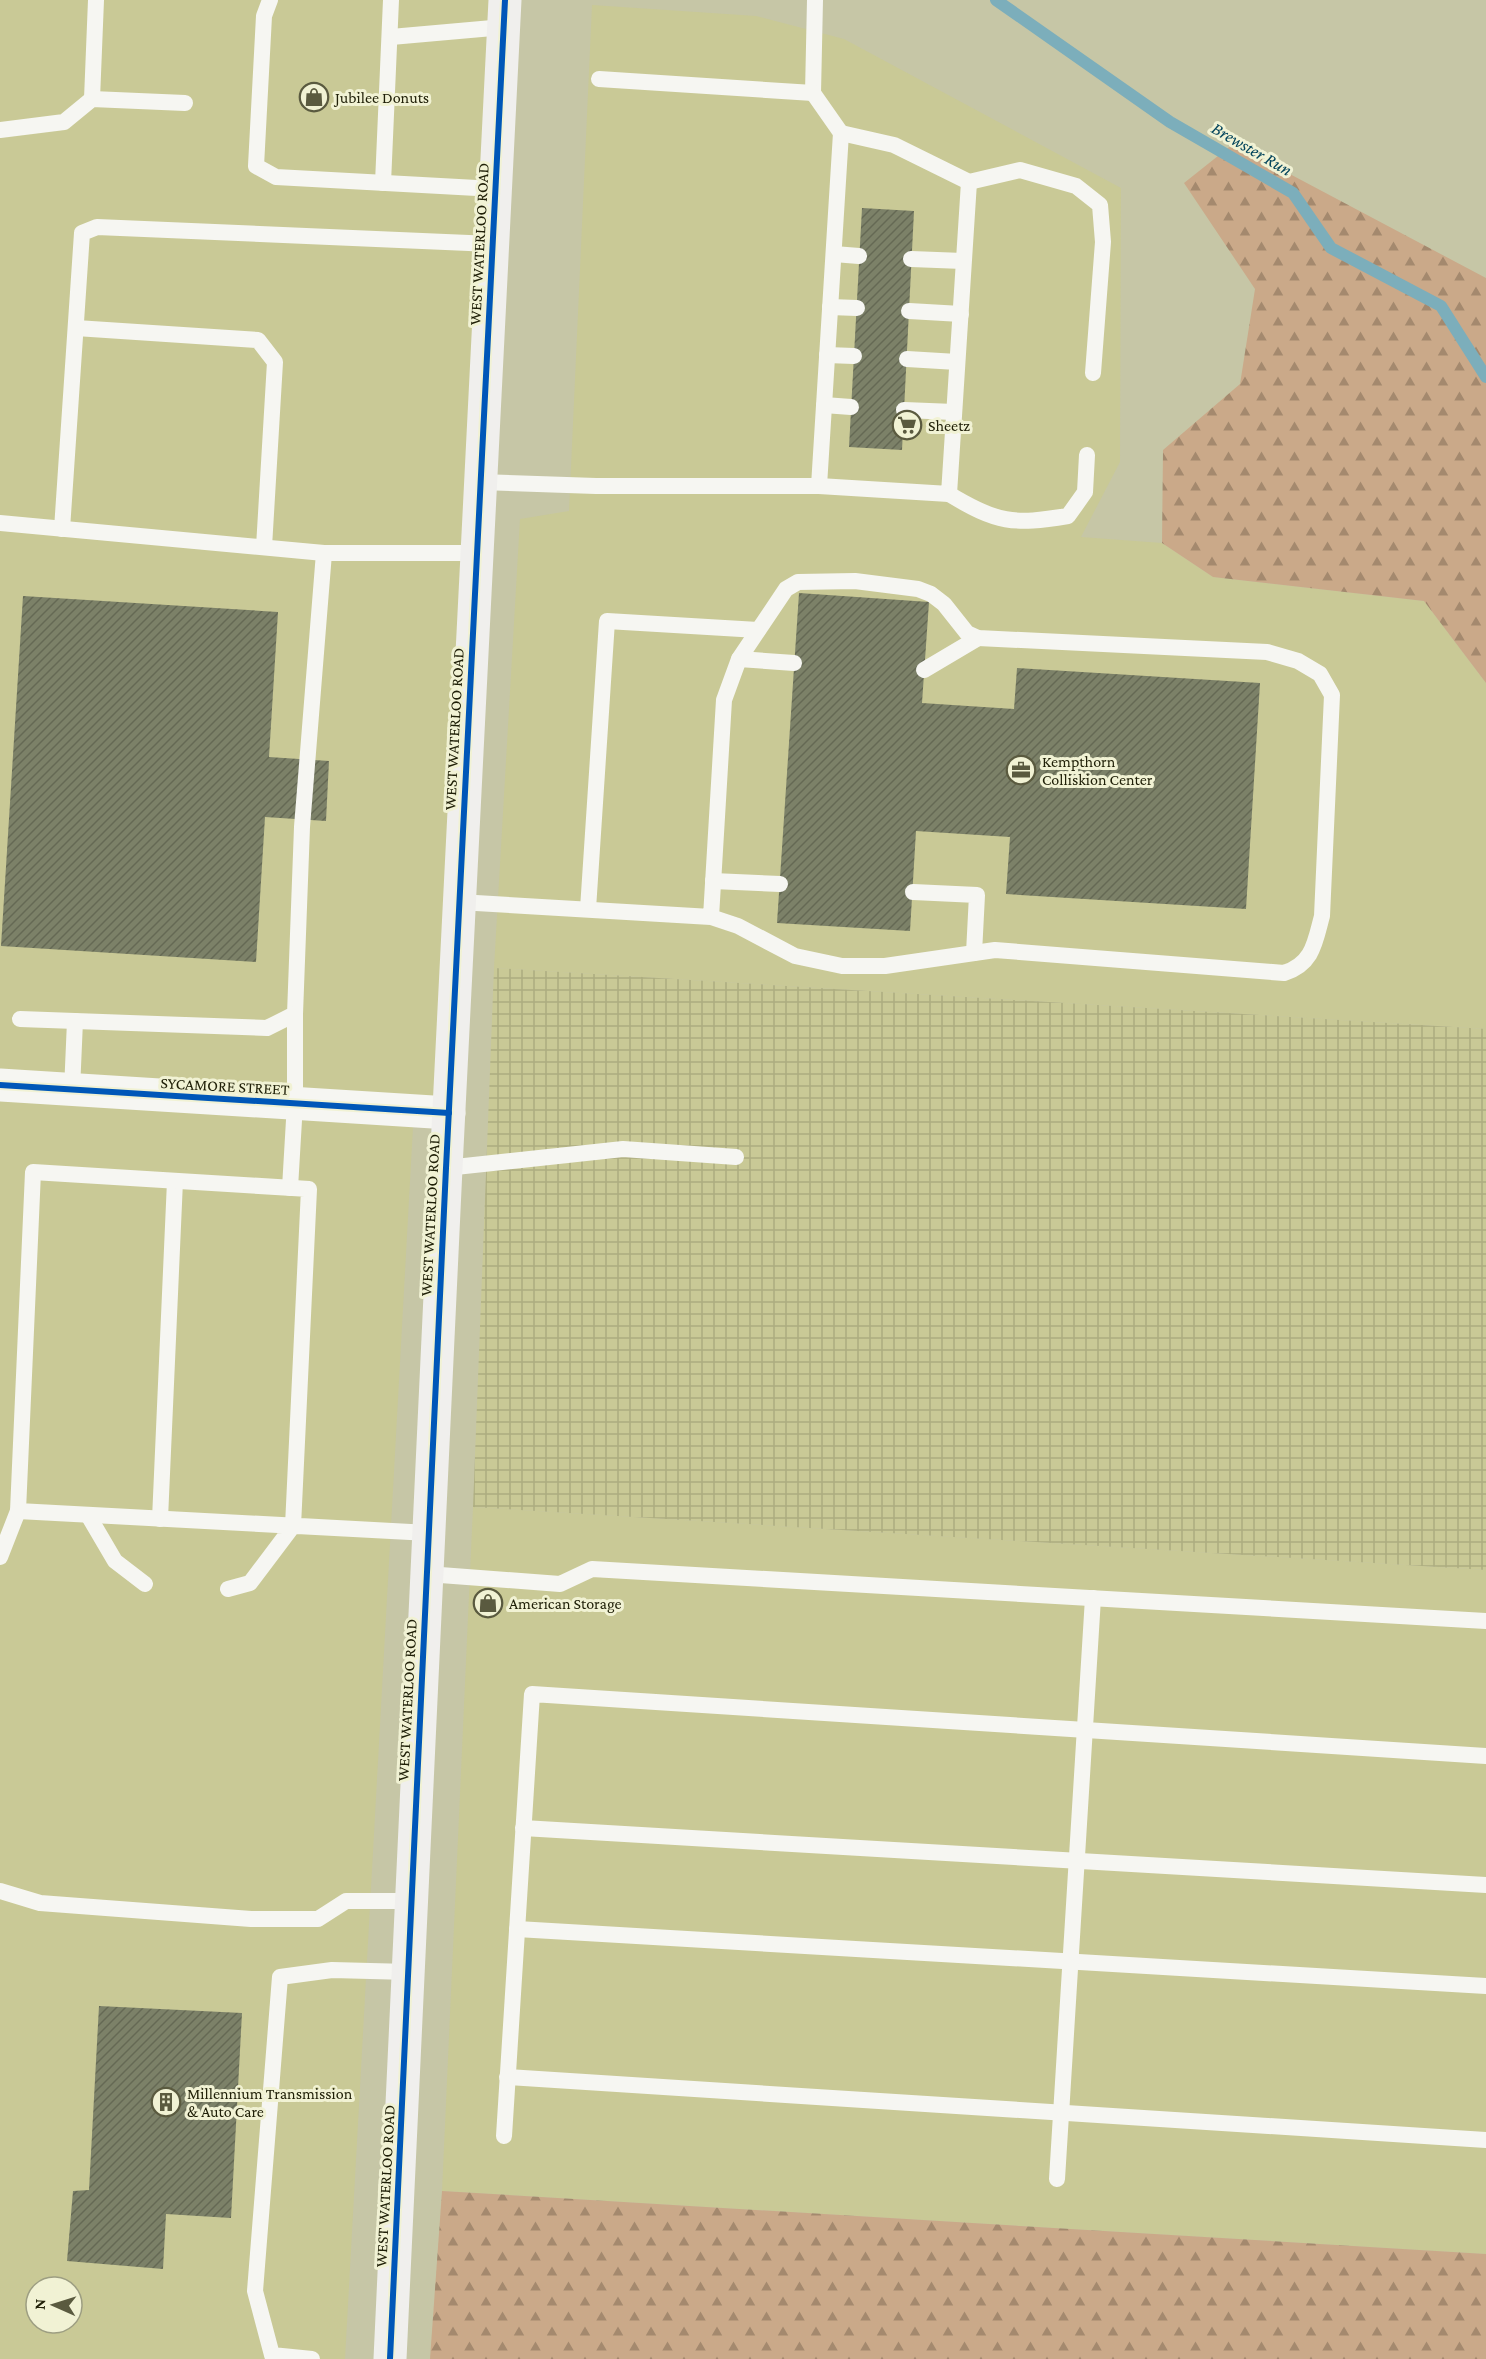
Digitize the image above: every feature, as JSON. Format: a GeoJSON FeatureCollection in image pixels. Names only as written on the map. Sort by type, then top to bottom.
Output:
{"type":"FeatureCollection","features":[{"type":"Feature","properties":{"kind":"main road","name":"WEST WATERLOO ROAD"},"geometry":{"type":"LineString","coordinates":[[390,2359],[446,1168],[504,14]]}},
{"type":"Feature","properties":{"kind":"street","name":"SYCAMORE STREET"},"geometry":{"type":"LineString","coordinates":[[0,1085],[449,1113]]}},
{"type":"Feature","properties":{"kind":"lane"},"geometry":{"type":"LineString","coordinates":[[92,99],[96,0]]}},
{"type":"Feature","properties":{"kind":"lane"},"geometry":{"type":"LineString","coordinates":[[270,0],[264,16],[256,166],[276,177],[495,189]]}},
{"type":"Feature","properties":{"kind":"lane"},"geometry":{"type":"LineString","coordinates":[[383,183],[391,0]]}},
{"type":"Feature","properties":{"kind":"lane"},"geometry":{"type":"LineString","coordinates":[[815,0],[813,93],[841,133],[819,486]]}},
{"type":"Feature","properties":{"kind":"lane"},"geometry":{"type":"LineString","coordinates":[[391,37],[504,14]]}},
{"type":"Feature","properties":{"kind":"lane"},"geometry":{"type":"LineString","coordinates":[[599,79],[813,93]]}},
{"type":"Feature","properties":{"kind":"lane"},"geometry":{"type":"LineString","coordinates":[[0,130],[64,122],[92,99],[185,103]]}},
{"type":"Feature","properties":{"kind":"lane"},"geometry":{"type":"LineString","coordinates":[[841,133],[894,145],[969,182],[1020,170],[1076,186],[1100,205],[1103,242],[1093,373]]}},
{"type":"Feature","properties":{"kind":"lane"},"geometry":{"type":"LineString","coordinates":[[949,494],[969,182]]}},
{"type":"Feature","properties":{"kind":"lane"},"geometry":{"type":"LineString","coordinates":[[62,529],[82,233],[97,227],[492,244]]}},
{"type":"Feature","properties":{"kind":"lane"},"geometry":{"type":"LineString","coordinates":[[834,254],[859,256]]}},
{"type":"Feature","properties":{"kind":"lane"},"geometry":{"type":"LineString","coordinates":[[911,259],[963,261]]}},
{"type":"Feature","properties":{"kind":"lane"},"geometry":{"type":"LineString","coordinates":[[830,307],[856,308]]}},
{"type":"Feature","properties":{"kind":"lane"},"geometry":{"type":"LineString","coordinates":[[909,311],[961,314]]}},
{"type":"Feature","properties":{"kind":"lane"},"geometry":{"type":"LineString","coordinates":[[76,328],[258,340],[275,362],[264,547]]}},
{"type":"Feature","properties":{"kind":"lane"},"geometry":{"type":"LineString","coordinates":[[827,355],[854,357]]}},
{"type":"Feature","properties":{"kind":"lane"},"geometry":{"type":"LineString","coordinates":[[907,359],[957,362]]}},
{"type":"Feature","properties":{"kind":"lane"},"geometry":{"type":"LineString","coordinates":[[824,405],[851,407]]}},
{"type":"Feature","properties":{"kind":"lane"},"geometry":{"type":"LineString","coordinates":[[904,410],[954,412]]}},
{"type":"Feature","properties":{"kind":"lane"},"geometry":{"type":"LineString","coordinates":[[480,482],[596,486],[819,486],[949,494],[983,515],[1027,523],[1068,516],[1085,492],[1087,455]]}},
{"type":"Feature","properties":{"kind":"lane"},"geometry":{"type":"LineString","coordinates":[[0,523],[324,553],[477,553]]}},
{"type":"Feature","properties":{"kind":"lane"},"geometry":{"type":"LineString","coordinates":[[290,1188],[295,1103],[295,1014],[302,827],[324,553]]}},
{"type":"Feature","properties":{"kind":"lane"},"geometry":{"type":"LineString","coordinates":[[459,902],[711,917],[738,926],[795,956],[842,966],[885,966],[995,950],[1284,973],[1298,968],[1313,950],[1322,916],[1332,695],[1320,674],[1298,661],[1267,652],[978,638],[967,633],[944,604],[931,594],[918,589],[855,581],[798,582],[786,589],[758,630],[740,660],[724,700],[711,917]]}},
{"type":"Feature","properties":{"kind":"lane"},"geometry":{"type":"LineString","coordinates":[[588,909],[607,621],[758,630]]}},
{"type":"Feature","properties":{"kind":"lane"},"geometry":{"type":"LineString","coordinates":[[924,670],[978,638]]}},
{"type":"Feature","properties":{"kind":"lane"},"geometry":{"type":"LineString","coordinates":[[740,660],[794,663]]}},
{"type":"Feature","properties":{"kind":"lane"},"geometry":{"type":"LineString","coordinates":[[712,881],[780,884]]}},
{"type":"Feature","properties":{"kind":"lane"},"geometry":{"type":"LineString","coordinates":[[913,892],[977,895],[974,953]]}},
{"type":"Feature","properties":{"kind":"lane"},"geometry":{"type":"LineString","coordinates":[[20,1019],[267,1028],[295,1014]]}},
{"type":"Feature","properties":{"kind":"lane"},"geometry":{"type":"LineString","coordinates":[[72,1090],[75,1020]]}},
{"type":"Feature","properties":{"kind":"lane"},"geometry":{"type":"LineString","coordinates":[[446,1168],[623,1149],[736,1157]]}},
{"type":"Feature","properties":{"kind":"lane"},"geometry":{"type":"LineString","coordinates":[[0,1557],[18,1511],[33,1172],[309,1189],[293,1526],[250,1583],[228,1589]]}},
{"type":"Feature","properties":{"kind":"lane"},"geometry":{"type":"LineString","coordinates":[[160,1519],[175,1181]]}},
{"type":"Feature","properties":{"kind":"lane"},"geometry":{"type":"LineString","coordinates":[[18,1511],[429,1533]]}},
{"type":"Feature","properties":{"kind":"lane"},"geometry":{"type":"LineString","coordinates":[[88,1515],[114,1561],[145,1584]]}},
{"type":"Feature","properties":{"kind":"lane"},"geometry":{"type":"LineString","coordinates":[[427,1574],[560,1584],[592,1569],[1486,1621]]}},
{"type":"Feature","properties":{"kind":"lane"},"geometry":{"type":"LineString","coordinates":[[1057,2179],[1079,1861],[1093,1598]]}},
{"type":"Feature","properties":{"kind":"lane"},"geometry":{"type":"LineString","coordinates":[[504,2136],[532,1694],[1486,1756]]}},
{"type":"Feature","properties":{"kind":"lane"},"geometry":{"type":"LineString","coordinates":[[523,1828],[1486,1886]]}},
{"type":"Feature","properties":{"kind":"lane"},"geometry":{"type":"LineString","coordinates":[[0,1892],[40,1903],[251,1919],[318,1919],[346,1901],[412,1902]]}},
{"type":"Feature","properties":{"kind":"lane"},"geometry":{"type":"LineString","coordinates":[[516,1929],[1486,1986]]}},
{"type":"Feature","properties":{"kind":"lane"},"geometry":{"type":"LineString","coordinates":[[312,2359],[272,2355],[255,2291],[280,1977],[332,1970],[409,1972]]}},
{"type":"Feature","properties":{"kind":"lane"},"geometry":{"type":"LineString","coordinates":[[507,2077],[1486,2140]]}},
{"type":"Feature","properties":{"kind":"shaded area"},"geometry":{"type":"Polygon","coordinates":[[[0,0],[505,0],[449,1113],[0,1085],[0,0]]]}},
{"type":"Feature","properties":{"kind":"shaded area"},"geometry":{"type":"Polygon","coordinates":[[[592,5],[756,16],[844,39],[1121,188],[1120,462],[1081,537],[1162,543],[1213,577],[1424,601],[1486,683],[1486,1029],[494,968],[520,519],[569,511],[592,5]]]}},
{"type":"Feature","properties":{"kind":"shaded area"},"geometry":{"type":"Polygon","coordinates":[[[494,968],[1486,1029],[1486,1570],[473,1507],[494,968]]]}},
{"type":"Feature","properties":{"kind":"shaded area"},"geometry":{"type":"Polygon","coordinates":[[[0,1101],[413,1127],[345,2359],[0,2359],[0,1101]]]}},
{"type":"Feature","properties":{"kind":"shaded area"},"geometry":{"type":"Polygon","coordinates":[[[473,1507],[1486,1570],[1486,2254],[442,2191],[473,1507]]]}},
{"type":"Feature","properties":{"kind":"green space"},"geometry":{"type":"Polygon","coordinates":[[[1233,144],[1486,278],[1486,683],[1424,601],[1213,577],[1162,543],[1163,450],[1240,384],[1255,289],[1184,183],[1233,144]]]}},
{"type":"Feature","properties":{"kind":"green space"},"geometry":{"type":"Polygon","coordinates":[[[442,2191],[1486,2254],[1486,2359],[430,2359],[442,2191]]]}},
{"type":"Feature","properties":{"kind":"building"},"geometry":{"type":"Polygon","coordinates":[[[862,208],[914,211],[902,450],[849,447],[862,208]]]}},
{"type":"Feature","properties":{"kind":"building","name":"Kempthorn Colliskion Center"},"geometry":{"type":"Polygon","coordinates":[[[799,593],[929,602],[922,703],[1014,709],[1017,668],[1260,683],[1246,909],[1006,894],[1010,837],[916,831],[910,931],[777,923],[799,593]]]}},
{"type":"Feature","properties":{"kind":"building"},"geometry":{"type":"Polygon","coordinates":[[[23,596],[278,612],[269,757],[329,761],[326,821],[265,817],[256,962],[1,946],[23,596]]]}},
{"type":"Feature","properties":{"kind":"building","name":"Millennium Transmission & Auto Care"},"geometry":{"type":"Polygon","coordinates":[[[99,2006],[242,2013],[231,2218],[166,2214],[163,2269],[67,2261],[73,2191],[89,2190],[99,2006]]]}},
{"type":"Feature","properties":{"kind":"waterway","name":"Brewster Run"},"geometry":{"type":"LineString","coordinates":[[996,0],[1170,122],[1293,193],[1331,248],[1441,306],[1486,377]]}},
{"type":"Feature","properties":{"kind":"cycle path"},"geometry":{"type":"LineString","coordinates":[[390,2359],[446,1168],[505,0]]}},
{"type":"Feature","properties":{"kind":"cycle path"},"geometry":{"type":"LineString","coordinates":[[0,1085],[449,1113]]}},
{"type":"Feature","properties":{"kind":"place","name":"Jubilee Donuts"},"geometry":{"type":"Point","coordinates":[314,97]}},
{"type":"Feature","properties":{"kind":"place","name":"Sheetz"},"geometry":{"type":"Point","coordinates":[907,425]}},
{"type":"Feature","properties":{"kind":"place","name":"Kempthorn Colliskion Center"},"geometry":{"type":"Point","coordinates":[1021,770]}},
{"type":"Feature","properties":{"kind":"place","name":"American Storage"},"geometry":{"type":"Point","coordinates":[488,1603]}},
{"type":"Feature","properties":{"kind":"place","name":"Millennium Transmission & Auto Care"},"geometry":{"type":"Point","coordinates":[166,2102]}}]}
